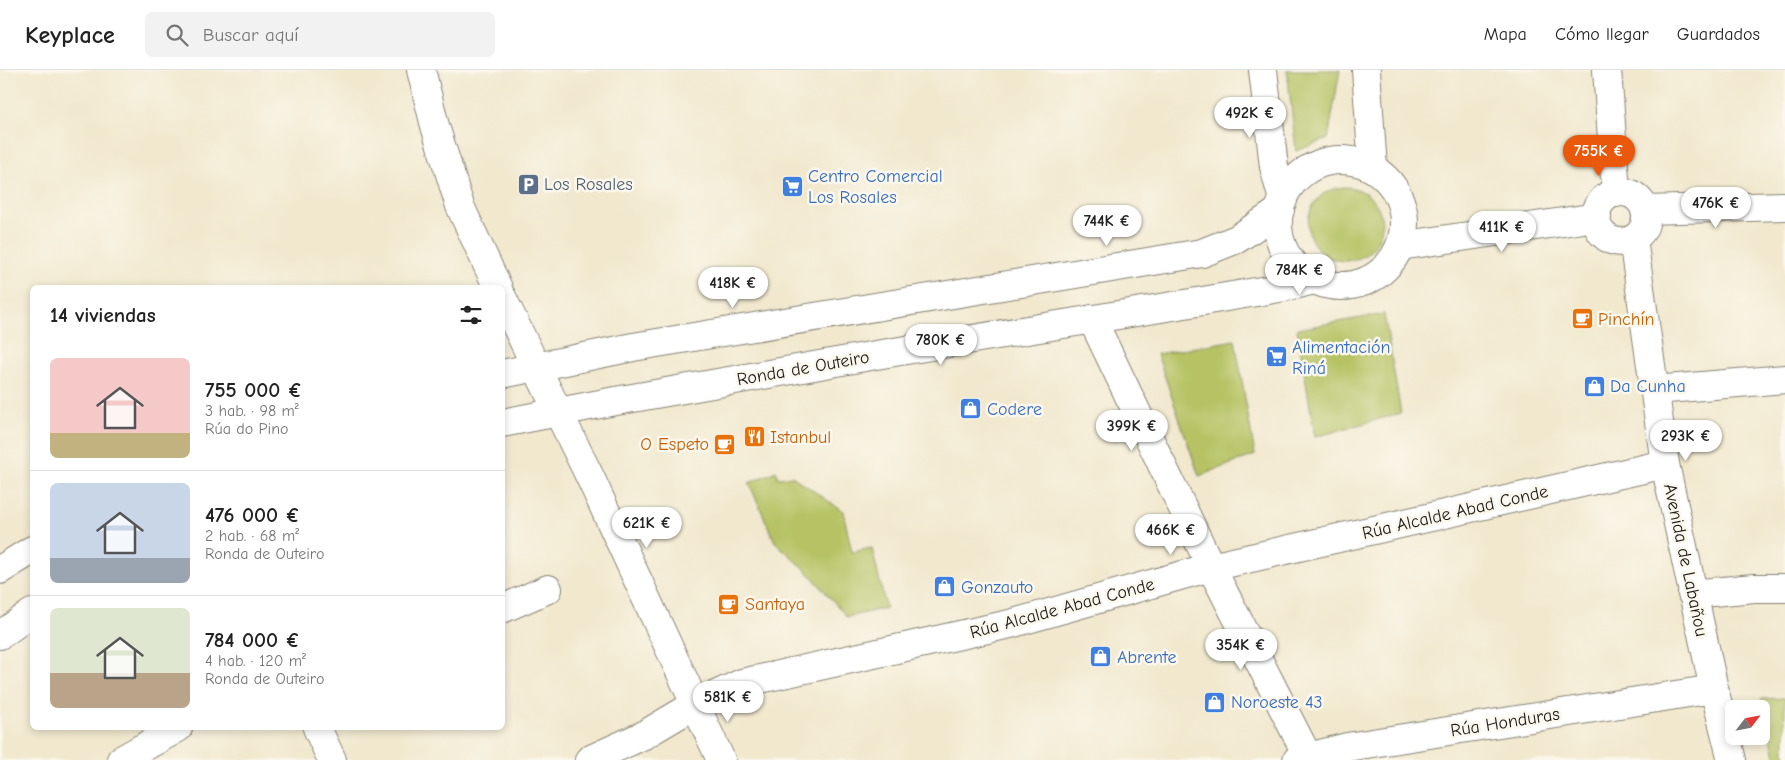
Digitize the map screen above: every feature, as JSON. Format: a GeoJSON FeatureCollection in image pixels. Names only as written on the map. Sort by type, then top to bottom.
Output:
{"type":"FeatureCollection","features":[{"type":"Feature","properties":{"kind":"street"},"geometry":{"type":"LineString","coordinates":[[421,70],[435,126],[460,206],[497,285]]}},
{"type":"Feature","properties":{"kind":"street"},"geometry":{"type":"LineString","coordinates":[[1263,70],[1274,167],[1281,205]]}},
{"type":"Feature","properties":{"kind":"street"},"geometry":{"type":"LineString","coordinates":[[1366,70],[1373,168]]}},
{"type":"Feature","properties":{"kind":"street"},"geometry":{"type":"LineString","coordinates":[[1607,70],[1616,192]]}},
{"type":"Feature","properties":{"kind":"street","name":"Ronda de Outeiro"},"geometry":{"type":"LineString","coordinates":[[1338,160],[1356,162],[1373,168],[1387,179],[1397,194],[1403,210],[1404,228],[1400,246],[1390,263],[1374,277],[1355,285],[1334,286],[1314,280],[1297,268],[1285,251],[1279,231],[1281,205],[1292,184],[1305,172],[1320,163],[1338,160]]}},
{"type":"Feature","properties":{"kind":"street"},"geometry":{"type":"LineString","coordinates":[[1616,192],[1631,194],[1642,203],[1645,210],[1646,224],[1639,235],[1627,242],[1619,242],[1606,237],[1601,232],[1597,217],[1598,209],[1608,196],[1616,192]]}},
{"type":"Feature","properties":{"kind":"street","name":"Ronda de Outeiro"},"geometry":{"type":"LineString","coordinates":[[505,373],[632,347],[1202,253],[1237,239],[1281,205]]}},
{"type":"Feature","properties":{"kind":"street"},"geometry":{"type":"LineString","coordinates":[[1645,210],[1785,206]]}},
{"type":"Feature","properties":{"kind":"street"},"geometry":{"type":"LineString","coordinates":[[1400,246],[1597,217]]}},
{"type":"Feature","properties":{"kind":"street","name":"Avenida de Labañou"},"geometry":{"type":"LineString","coordinates":[[1633,239],[1665,464],[1692,594],[1732,760]]}},
{"type":"Feature","properties":{"kind":"street","name":"Ronda de Outeiro"},"geometry":{"type":"LineString","coordinates":[[505,423],[558,412],[876,355],[1291,286],[1314,280]]}},
{"type":"Feature","properties":{"kind":"street"},"geometry":{"type":"LineString","coordinates":[[505,302],[721,760]]}},
{"type":"Feature","properties":{"kind":"street"},"geometry":{"type":"LineString","coordinates":[[1092,319],[1302,758]]}},
{"type":"Feature","properties":{"kind":"street"},"geometry":{"type":"LineString","coordinates":[[1655,390],[1785,379]]}},
{"type":"Feature","properties":{"kind":"street","name":"Rúa Alcalde Abad Conde"},"geometry":{"type":"LineString","coordinates":[[589,760],[644,735],[696,704],[742,683],[1010,624],[1211,566],[1665,464]]}},
{"type":"Feature","properties":{"kind":"street"},"geometry":{"type":"LineString","coordinates":[[0,570],[30,551]]}},
{"type":"Feature","properties":{"kind":"street"},"geometry":{"type":"LineString","coordinates":[[1692,594],[1754,588],[1785,588]]}},
{"type":"Feature","properties":{"kind":"street"},"geometry":{"type":"LineString","coordinates":[[505,608],[548,589]]}},
{"type":"Feature","properties":{"kind":"street"},"geometry":{"type":"LineString","coordinates":[[0,635],[30,614]]}},
{"type":"Feature","properties":{"kind":"street","name":"Rúa Honduras"},"geometry":{"type":"LineString","coordinates":[[1302,758],[1347,747],[1714,689]]}},
{"type":"Feature","properties":{"kind":"street"},"geometry":{"type":"LineString","coordinates":[[121,760],[174,730]]}},
{"type":"Feature","properties":{"kind":"street"},"geometry":{"type":"LineString","coordinates":[[317,730],[332,760]]}},
{"type":"Feature","properties":{"kind":"green space"},"geometry":{"type":"Polygon","coordinates":[[[1287,70],[1340,70],[1328,139],[1296,151],[1287,70]]]}},
{"type":"Feature","properties":{"kind":"green space"},"geometry":{"type":"Polygon","coordinates":[[[1338,187],[1352,187],[1366,193],[1376,203],[1382,217],[1380,238],[1366,255],[1352,261],[1338,261],[1324,255],[1314,245],[1308,231],[1308,217],[1314,203],[1324,193],[1338,187]]]}},
{"type":"Feature","properties":{"kind":"green space"},"geometry":{"type":"Polygon","coordinates":[[[1384,314],[1401,413],[1315,437],[1297,329],[1384,314]]]}},
{"type":"Feature","properties":{"kind":"green space"},"geometry":{"type":"Polygon","coordinates":[[[1235,340],[1255,455],[1199,476],[1157,354],[1235,340]]]}},
{"type":"Feature","properties":{"kind":"green space"},"geometry":{"type":"Polygon","coordinates":[[[776,471],[778,478],[792,476],[843,511],[852,552],[872,548],[886,608],[847,617],[806,570],[775,542],[749,483],[776,471]]]}},
{"type":"Feature","properties":{"kind":"green space"},"geometry":{"type":"Polygon","coordinates":[[[1785,698],[1785,760],[1776,760],[1770,736],[1770,700],[1761,699],[1785,698]]]}},
{"type":"Feature","properties":{"kind":"place","name":"Los Rosales"},"geometry":{"type":"Point","coordinates":[528,184]}},
{"type":"Feature","properties":{"kind":"place","name":"Centro Comercial Los Rosales"},"geometry":{"type":"Point","coordinates":[792,186]}},
{"type":"Feature","properties":{"kind":"place","name":"Pinchín"},"geometry":{"type":"Point","coordinates":[1582,319]}},
{"type":"Feature","properties":{"kind":"place","name":"Alimentación Riná"},"geometry":{"type":"Point","coordinates":[1276,357]}},
{"type":"Feature","properties":{"kind":"place","name":"Da Cunha"},"geometry":{"type":"Point","coordinates":[1594,386]}},
{"type":"Feature","properties":{"kind":"place","name":"Codere"},"geometry":{"type":"Point","coordinates":[971,409]}},
{"type":"Feature","properties":{"kind":"place","name":"Istanbul"},"geometry":{"type":"Point","coordinates":[754,437]}},
{"type":"Feature","properties":{"kind":"place","name":"O Espeto"},"geometry":{"type":"Point","coordinates":[725,444]}},
{"type":"Feature","properties":{"kind":"place","name":"Gonzauto"},"geometry":{"type":"Point","coordinates":[945,587]}},
{"type":"Feature","properties":{"kind":"place","name":"Santaya"},"geometry":{"type":"Point","coordinates":[729,604]}},
{"type":"Feature","properties":{"kind":"place","name":"Abrente"},"geometry":{"type":"Point","coordinates":[1101,657]}},
{"type":"Feature","properties":{"kind":"place","name":"Noroeste 43"},"geometry":{"type":"Point","coordinates":[1215,702]}}]}
